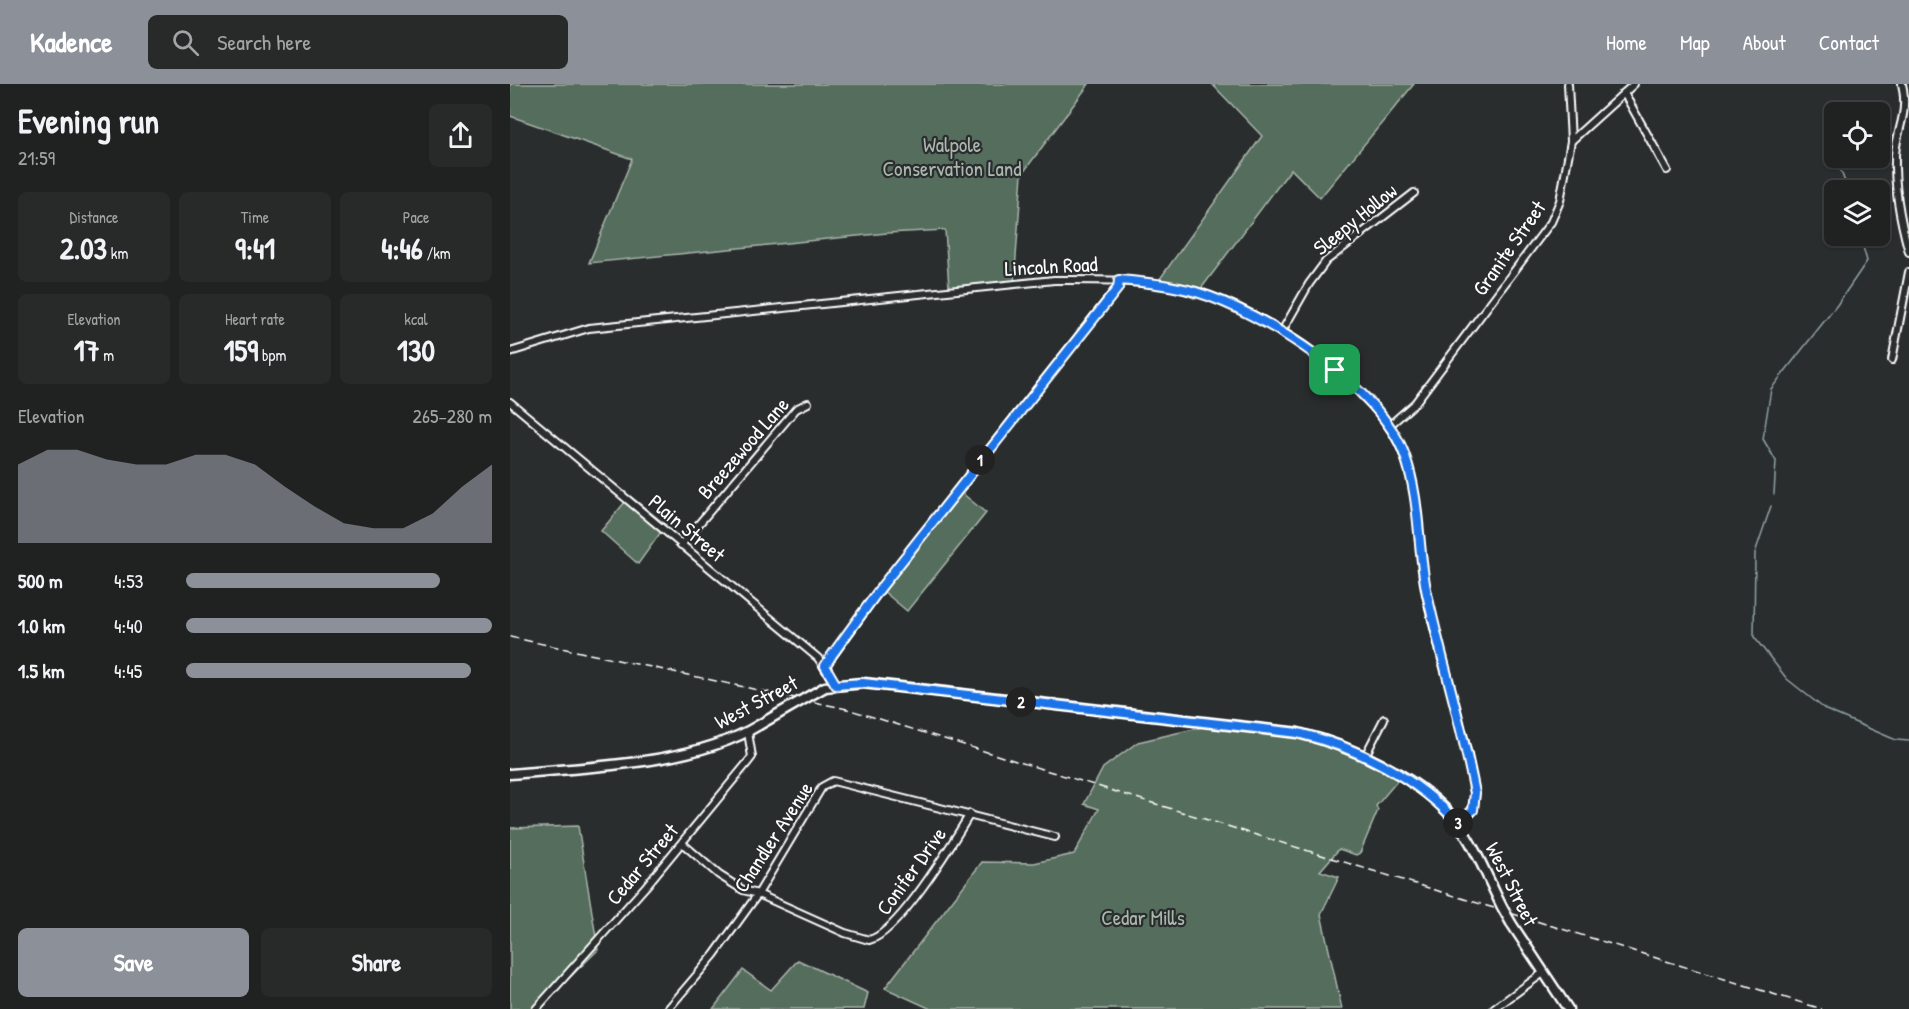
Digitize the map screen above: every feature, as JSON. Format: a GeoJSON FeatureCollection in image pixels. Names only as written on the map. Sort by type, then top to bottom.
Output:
{"type":"FeatureCollection","features":[{"type":"Feature","properties":{"kind":"main road","name":"West Street"},"geometry":{"type":"LineString","coordinates":[[510,774],[639,761],[718,744],[748,732],[825,687],[863,683],[1298,733],[1337,743],[1365,756],[1433,799],[1458,823],[1510,923],[1568,1009]]}},
{"type":"Feature","properties":{"kind":"street","name":"Granite Street"},"geometry":{"type":"LineString","coordinates":[[1390,425],[1414,403],[1551,222],[1560,201],[1571,141],[1568,84]]}},
{"type":"Feature","properties":{"kind":"street"},"geometry":{"type":"LineString","coordinates":[[1571,141],[1635,84]]}},
{"type":"Feature","properties":{"kind":"street"},"geometry":{"type":"LineString","coordinates":[[1902,84],[1908,101],[1906,118],[1898,136],[1895,174],[1900,221],[1909,252]]}},
{"type":"Feature","properties":{"kind":"street"},"geometry":{"type":"LineString","coordinates":[[1624,93],[1667,170]]}},
{"type":"Feature","properties":{"kind":"street","name":"Sleepy Hollow"},"geometry":{"type":"LineString","coordinates":[[1281,333],[1309,284],[1326,261],[1414,193]]}},
{"type":"Feature","properties":{"kind":"street"},"geometry":{"type":"LineString","coordinates":[[1892,360],[1909,272]]}},
{"type":"Feature","properties":{"kind":"street","name":"Lincoln Road"},"geometry":{"type":"LineString","coordinates":[[510,352],[589,328],[1054,280],[1119,280],[1194,291],[1233,307],[1281,333],[1335,370],[1390,425],[1405,457],[1418,506],[1426,592],[1475,793],[1473,810],[1458,823]]}},
{"type":"Feature","properties":{"kind":"street"},"geometry":{"type":"LineString","coordinates":[[825,666],[882,586],[1118,288],[1119,280]]}},
{"type":"Feature","properties":{"kind":"street","name":"Plain Street"},"geometry":{"type":"LineString","coordinates":[[510,402],[825,666],[836,685]]}},
{"type":"Feature","properties":{"kind":"street","name":"Breezewood Lane"},"geometry":{"type":"LineString","coordinates":[[681,545],[796,409],[808,403]]}},
{"type":"Feature","properties":{"kind":"street"},"geometry":{"type":"LineString","coordinates":[[1365,756],[1384,719]]}},
{"type":"Feature","properties":{"kind":"street","name":"Cedar Street"},"geometry":{"type":"LineString","coordinates":[[536,1009],[682,843],[752,757],[748,732]]}},
{"type":"Feature","properties":{"kind":"street","name":"Chandler Avenue"},"geometry":{"type":"LineString","coordinates":[[668,1009],[714,955],[758,894],[822,787],[833,781],[1055,837]]}},
{"type":"Feature","properties":{"kind":"street","name":"Conifer Drive"},"geometry":{"type":"LineString","coordinates":[[682,843],[727,880],[750,894],[758,894],[866,940],[875,939],[890,929],[942,859],[970,814]]}},
{"type":"Feature","properties":{"kind":"street"},"geometry":{"type":"LineString","coordinates":[[1494,1009],[1543,973]]}},
{"type":"Feature","properties":{"kind":"green space","name":"Walpole Conservation Land"},"geometry":{"type":"Polygon","coordinates":[[[510,84],[1089,84],[1022,174],[1014,284],[949,287],[945,230],[887,233],[589,263],[632,159],[510,116],[510,84]]]}},
{"type":"Feature","properties":{"kind":"green space"},"geometry":{"type":"Polygon","coordinates":[[[1212,84],[1414,84],[1320,198],[1291,169],[1194,298],[1157,283],[1262,136],[1212,84]]]}},
{"type":"Feature","properties":{"kind":"green space"},"geometry":{"type":"Polygon","coordinates":[[[962,493],[986,513],[907,611],[883,591],[962,493]]]}},
{"type":"Feature","properties":{"kind":"green space"},"geometry":{"type":"Polygon","coordinates":[[[630,496],[666,525],[638,564],[601,531],[630,496]]]}},
{"type":"Feature","properties":{"kind":"green space","name":"Cedar Mills"},"geometry":{"type":"Polygon","coordinates":[[[1224,722],[1301,732],[1339,748],[1398,780],[1376,806],[1378,810],[1360,853],[1356,855],[1339,849],[1320,871],[1339,877],[1321,914],[1342,1009],[931,1009],[885,988],[982,862],[1034,863],[1074,854],[1099,809],[1084,804],[1103,768],[1138,742],[1224,722]]]}},
{"type":"Feature","properties":{"kind":"green space"},"geometry":{"type":"Polygon","coordinates":[[[578,826],[598,950],[537,1009],[510,1009],[510,828],[578,826]]]}},
{"type":"Feature","properties":{"kind":"green space"},"geometry":{"type":"Polygon","coordinates":[[[798,960],[868,993],[864,1009],[713,1009],[743,970],[771,990],[798,960]]]}},
{"type":"Feature","properties":{"kind":"waterway"},"geometry":{"type":"LineString","coordinates":[[1840,168],[1844,180]]}},
{"type":"Feature","properties":{"kind":"waterway"},"geometry":{"type":"LineString","coordinates":[[1774,494],[1776,461],[1763,439],[1771,389],[1837,305],[1867,261],[1863,246]]}},
{"type":"Feature","properties":{"kind":"waterway"},"geometry":{"type":"LineString","coordinates":[[1771,506],[1755,553],[1754,637],[1787,679],[1826,710],[1896,740],[1909,741]]}},
{"type":"Feature","properties":{"kind":"railway"},"geometry":{"type":"LineString","coordinates":[[510,637],[847,709],[1822,1009]]}},
{"type":"Feature","properties":{"kind":"route"},"geometry":{"type":"LineString","coordinates":[[1119,280],[1168,286],[1214,298],[1281,333],[1335,370],[1390,425],[1405,457],[1412,482],[1418,506],[1426,592],[1475,795],[1473,810],[1458,823],[1444,808],[1402,777],[1337,743],[1298,733],[863,683],[836,685],[825,666],[832,655],[882,586],[983,456],[1118,288],[1119,280]]}}]}
